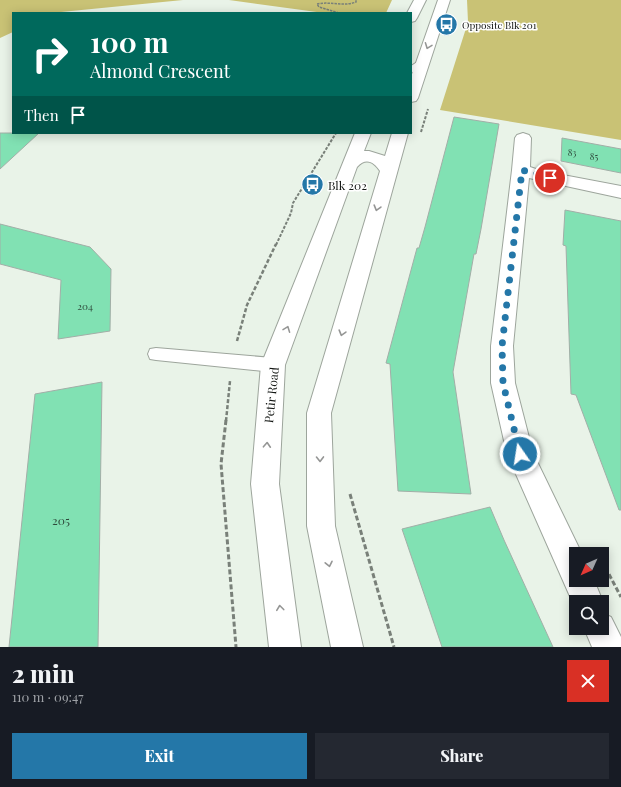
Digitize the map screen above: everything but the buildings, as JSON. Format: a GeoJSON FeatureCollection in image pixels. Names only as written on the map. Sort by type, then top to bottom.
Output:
{"type":"FeatureCollection","features":[{"type":"Feature","properties":{"kind":"main road"},"geometry":{"type":"LineString","coordinates":[[412,16],[420,0]]}},
{"type":"Feature","properties":{"kind":"main road"},"geometry":{"type":"LineString","coordinates":[[412,93],[417,66],[444,0]]}},
{"type":"Feature","properties":{"kind":"main road","name":"Petir Road"},"geometry":{"type":"LineString","coordinates":[[285,647],[265,484],[273,365],[348,166],[363,134]]}},
{"type":"Feature","properties":{"kind":"main road"},"geometry":{"type":"LineString","coordinates":[[347,647],[321,526],[318,413],[400,134]]}},
{"type":"Feature","properties":{"kind":"main road"},"geometry":{"type":"LineString","coordinates":[[523,138],[522,170],[503,338],[503,383],[520,454],[569,560]]}},
{"type":"Feature","properties":{"kind":"main road"},"geometry":{"type":"LineString","coordinates":[[348,166],[358,157],[372,156],[383,162],[388,170]]}},
{"type":"Feature","properties":{"kind":"main road"},"geometry":{"type":"LineString","coordinates":[[522,170],[539,176],[621,192]]}},
{"type":"Feature","properties":{"kind":"main road"},"geometry":{"type":"LineString","coordinates":[[603,635],[609,647]]}},
{"type":"Feature","properties":{"kind":"lane"},"geometry":{"type":"LineString","coordinates":[[156,354],[273,365]]}},
{"type":"Feature","properties":{"kind":"path"},"geometry":{"type":"LineString","coordinates":[[336,12],[319,7],[316,4],[324,2],[349,5],[356,2],[356,0]]}},
{"type":"Feature","properties":{"kind":"path"},"geometry":{"type":"LineString","coordinates":[[420,137],[428,106]]}},
{"type":"Feature","properties":{"kind":"path"},"geometry":{"type":"LineString","coordinates":[[349,487],[350,495],[394,647]]}},
{"type":"Feature","properties":{"kind":"path"},"geometry":{"type":"LineString","coordinates":[[609,574],[621,597]]}},
{"type":"Feature","properties":{"kind":"shaded area"},"geometry":{"type":"Polygon","coordinates":[[[0,0],[183,0],[61,12],[12,12],[12,32],[0,38],[0,0]]]}},
{"type":"Feature","properties":{"kind":"shaded area"},"geometry":{"type":"Polygon","coordinates":[[[229,0],[392,0],[386,12],[317,12],[229,0]]]}},
{"type":"Feature","properties":{"kind":"shaded area"},"geometry":{"type":"Polygon","coordinates":[[[467,0],[621,0],[621,140],[440,110],[468,22],[467,0]]]}},
{"type":"Feature","properties":{"kind":"place","name":"Opposite Blk 201"},"geometry":{"type":"Point","coordinates":[447,25]}},
{"type":"Feature","properties":{"kind":"place","name":"Blk 202"},"geometry":{"type":"Point","coordinates":[312,185]}},
{"type":"Feature","properties":{"kind":"route"},"geometry":{"type":"LineString","coordinates":[[520,454],[503,383],[502,346],[505,314],[522,170],[550,178]]}}]}
